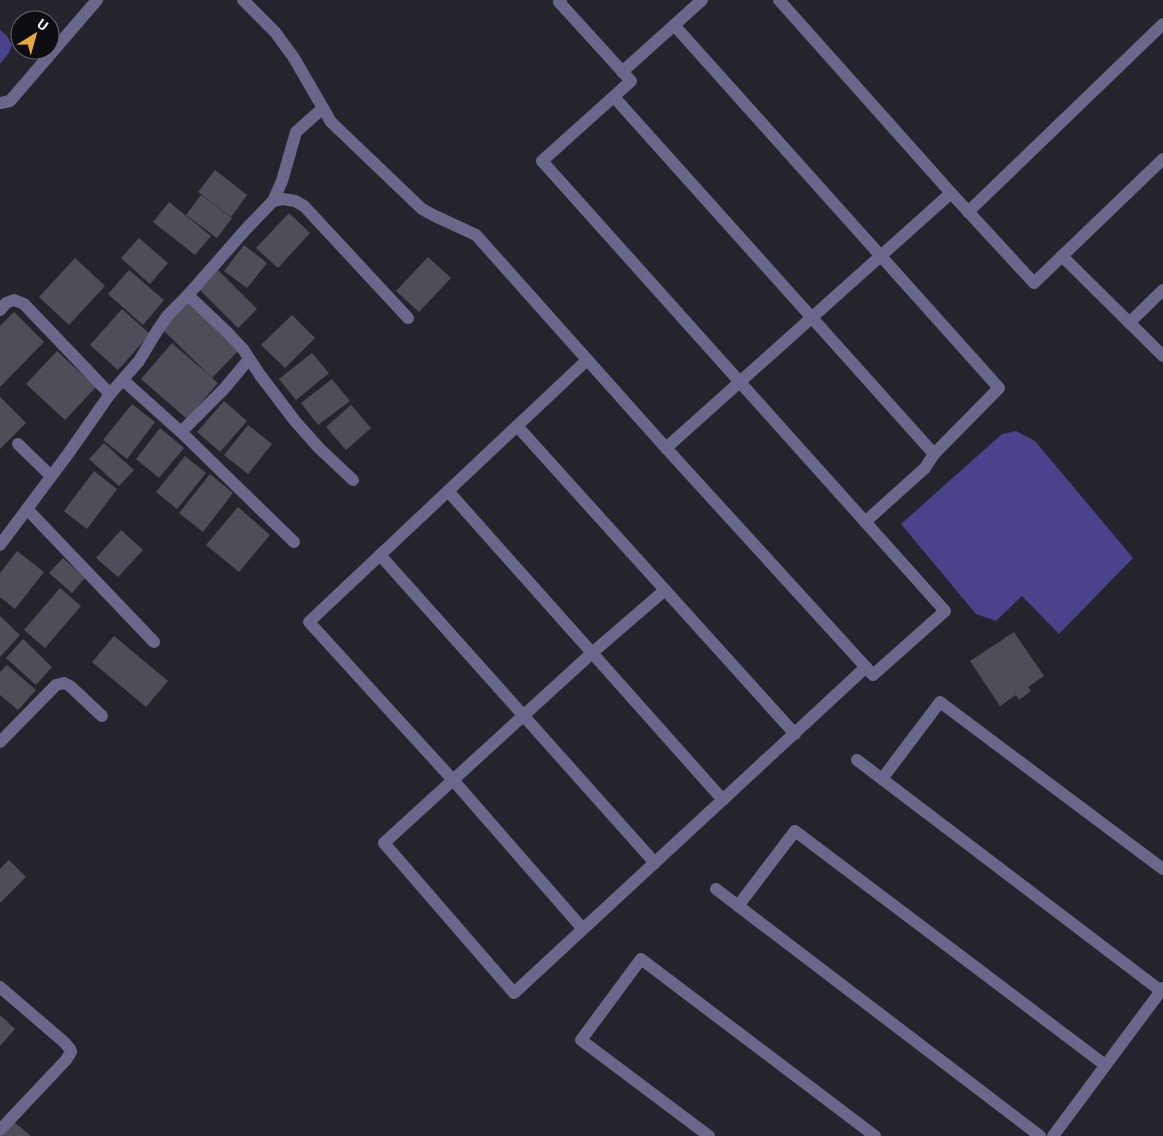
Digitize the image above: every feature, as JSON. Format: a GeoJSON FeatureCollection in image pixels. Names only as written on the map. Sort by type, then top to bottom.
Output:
{"type":"FeatureCollection","features":[{"type":"Feature","properties":{"kind":"street"},"geometry":{"type":"LineString","coordinates":[[0,103],[10,101],[98,0]]}},
{"type":"Feature","properties":{"kind":"street"},"geometry":{"type":"LineString","coordinates":[[243,0],[275,32],[294,58],[331,122],[422,208],[476,236],[873,675],[945,611],[542,161],[631,81],[559,2],[561,0]]}},
{"type":"Feature","properties":{"kind":"street"},"geometry":{"type":"LineString","coordinates":[[622,72],[702,0]]}},
{"type":"Feature","properties":{"kind":"street"},"geometry":{"type":"LineString","coordinates":[[779,0],[968,212],[1034,283],[1163,159]]}},
{"type":"Feature","properties":{"kind":"street"},"geometry":{"type":"LineString","coordinates":[[968,212],[1163,24]]}},
{"type":"Feature","properties":{"kind":"street"},"geometry":{"type":"LineString","coordinates":[[674,25],[999,388],[934,454],[925,468],[865,522]]}},
{"type":"Feature","properties":{"kind":"street"},"geometry":{"type":"LineString","coordinates":[[614,97],[934,454]]}},
{"type":"Feature","properties":{"kind":"street"},"geometry":{"type":"LineString","coordinates":[[0,545],[110,394],[139,361],[168,315],[273,202],[282,181],[296,132],[324,108]]}},
{"type":"Feature","properties":{"kind":"street"},"geometry":{"type":"LineString","coordinates":[[666,448],[951,193]]}},
{"type":"Feature","properties":{"kind":"street"},"geometry":{"type":"LineString","coordinates":[[273,202],[283,199],[295,201],[304,206],[408,318]]}},
{"type":"Feature","properties":{"kind":"street"},"geometry":{"type":"LineString","coordinates":[[1062,256],[1163,356]]}},
{"type":"Feature","properties":{"kind":"street"},"geometry":{"type":"LineString","coordinates":[[1129,323],[1163,290]]}},
{"type":"Feature","properties":{"kind":"street"},"geometry":{"type":"LineString","coordinates":[[188,295],[243,349],[295,421],[319,448],[353,480]]}},
{"type":"Feature","properties":{"kind":"street"},"geometry":{"type":"LineString","coordinates":[[0,310],[6,303],[14,300],[24,304],[110,394]]}},
{"type":"Feature","properties":{"kind":"street"},"geometry":{"type":"LineString","coordinates":[[181,432],[224,389],[249,358]]}},
{"type":"Feature","properties":{"kind":"street"},"geometry":{"type":"LineString","coordinates":[[583,929],[453,780],[309,622],[587,360]]}},
{"type":"Feature","properties":{"kind":"street"},"geometry":{"type":"LineString","coordinates":[[123,380],[181,432],[294,542]]}},
{"type":"Feature","properties":{"kind":"street"},"geometry":{"type":"LineString","coordinates":[[517,426],[795,734]]}},
{"type":"Feature","properties":{"kind":"street"},"geometry":{"type":"LineString","coordinates":[[18,444],[51,476]]}},
{"type":"Feature","properties":{"kind":"street"},"geometry":{"type":"LineString","coordinates":[[448,491],[723,800]]}},
{"type":"Feature","properties":{"kind":"street"},"geometry":{"type":"LineString","coordinates":[[27,509],[154,642]]}},
{"type":"Feature","properties":{"kind":"street"},"geometry":{"type":"LineString","coordinates":[[380,556],[655,864]]}},
{"type":"Feature","properties":{"kind":"street"},"geometry":{"type":"LineString","coordinates":[[665,590],[592,653],[384,842],[514,993],[866,668]]}},
{"type":"Feature","properties":{"kind":"street"},"geometry":{"type":"LineString","coordinates":[[0,742],[56,685],[64,682],[102,716]]}},
{"type":"Feature","properties":{"kind":"street"},"geometry":{"type":"LineString","coordinates":[[882,779],[940,702],[1163,869]]}},
{"type":"Feature","properties":{"kind":"street"},"geometry":{"type":"LineString","coordinates":[[857,760],[1162,989],[1053,1136]]}},
{"type":"Feature","properties":{"kind":"street"},"geometry":{"type":"LineString","coordinates":[[738,906],[795,831],[1105,1065]]}},
{"type":"Feature","properties":{"kind":"street"},"geometry":{"type":"LineString","coordinates":[[716,889],[1040,1136]]}},
{"type":"Feature","properties":{"kind":"street"},"geometry":{"type":"LineString","coordinates":[[709,1136],[581,1040],[641,959],[875,1136]]}},
{"type":"Feature","properties":{"kind":"street"},"geometry":{"type":"LineString","coordinates":[[0,987],[64,1042],[71,1052],[66,1060],[0,1130]]}},
{"type":"Feature","properties":{"kind":"shaded area"},"geometry":{"type":"Polygon","coordinates":[[[0,30],[10,41],[10,50],[0,64],[0,30]]]}},
{"type":"Feature","properties":{"kind":"shaded area"},"geometry":{"type":"Polygon","coordinates":[[[1016,431],[1035,441],[1133,558],[1059,634],[1022,596],[996,621],[976,614],[901,524],[1002,434],[1016,431]]]}},
{"type":"Feature","properties":{"kind":"building"},"geometry":{"type":"Polygon","coordinates":[[[215,170],[247,195],[231,217],[198,192],[215,170]]]}},
{"type":"Feature","properties":{"kind":"building"},"geometry":{"type":"Polygon","coordinates":[[[201,195],[232,218],[217,238],[186,215],[201,195]]]}},
{"type":"Feature","properties":{"kind":"building"},"geometry":{"type":"Polygon","coordinates":[[[169,202],[211,236],[195,255],[153,222],[169,202]]]}},
{"type":"Feature","properties":{"kind":"building"},"geometry":{"type":"Polygon","coordinates":[[[289,213],[310,233],[278,268],[256,248],[289,213]]]}},
{"type":"Feature","properties":{"kind":"building"},"geometry":{"type":"Polygon","coordinates":[[[139,238],[168,263],[150,284],[121,258],[139,238]]]}},
{"type":"Feature","properties":{"kind":"building"},"geometry":{"type":"Polygon","coordinates":[[[244,245],[267,263],[247,288],[224,271],[244,245]]]}},
{"type":"Feature","properties":{"kind":"building"},"geometry":{"type":"Polygon","coordinates":[[[428,257],[451,278],[419,312],[396,291],[428,257]]]}},
{"type":"Feature","properties":{"kind":"building"},"geometry":{"type":"Polygon","coordinates":[[[75,258],[105,286],[69,325],[39,297],[75,258]]]}},
{"type":"Feature","properties":{"kind":"building"},"geometry":{"type":"Polygon","coordinates":[[[129,270],[164,300],[143,325],[108,294],[129,270]]]}},
{"type":"Feature","properties":{"kind":"building"},"geometry":{"type":"Polygon","coordinates":[[[218,270],[257,309],[238,328],[199,289],[218,270]]]}},
{"type":"Feature","properties":{"kind":"building"},"geometry":{"type":"Polygon","coordinates":[[[190,301],[240,349],[212,378],[162,329],[190,301]]]}},
{"type":"Feature","properties":{"kind":"building"},"geometry":{"type":"Polygon","coordinates":[[[122,309],[150,334],[118,370],[90,345],[122,309]]]}},
{"type":"Feature","properties":{"kind":"building"},"geometry":{"type":"Polygon","coordinates":[[[14,312],[44,342],[0,387],[0,326],[14,312]]]}},
{"type":"Feature","properties":{"kind":"building"},"geometry":{"type":"Polygon","coordinates":[[[292,315],[315,338],[285,368],[261,345],[292,315]]]}},
{"type":"Feature","properties":{"kind":"building"},"geometry":{"type":"Polygon","coordinates":[[[172,343],[218,383],[187,419],[141,379],[172,343]]]}},
{"type":"Feature","properties":{"kind":"building"},"geometry":{"type":"Polygon","coordinates":[[[57,351],[96,387],[65,420],[26,384],[57,351]]]}},
{"type":"Feature","properties":{"kind":"building"},"geometry":{"type":"Polygon","coordinates":[[[312,353],[329,373],[296,400],[279,379],[312,353]]]}},
{"type":"Feature","properties":{"kind":"building"},"geometry":{"type":"Polygon","coordinates":[[[332,379],[350,401],[318,425],[301,403],[332,379]]]}},
{"type":"Feature","properties":{"kind":"building"},"geometry":{"type":"Polygon","coordinates":[[[0,397],[26,423],[0,449],[0,397]]]}},
{"type":"Feature","properties":{"kind":"building"},"geometry":{"type":"Polygon","coordinates":[[[224,401],[247,421],[220,452],[197,432],[224,401]]]}},
{"type":"Feature","properties":{"kind":"building"},"geometry":{"type":"Polygon","coordinates":[[[132,404],[155,422],[127,459],[103,440],[132,404]]]}},
{"type":"Feature","properties":{"kind":"building"},"geometry":{"type":"Polygon","coordinates":[[[351,405],[371,428],[346,450],[326,427],[351,405]]]}},
{"type":"Feature","properties":{"kind":"building"},"geometry":{"type":"Polygon","coordinates":[[[248,425],[272,444],[248,474],[224,455],[248,425]]]}},
{"type":"Feature","properties":{"kind":"building"},"geometry":{"type":"Polygon","coordinates":[[[160,428],[184,448],[159,478],[136,459],[160,428]]]}},
{"type":"Feature","properties":{"kind":"building"},"geometry":{"type":"Polygon","coordinates":[[[104,443],[134,470],[119,486],[89,459],[104,443]]]}},
{"type":"Feature","properties":{"kind":"building"},"geometry":{"type":"Polygon","coordinates":[[[185,456],[206,473],[177,509],[156,492],[185,456]]]}},
{"type":"Feature","properties":{"kind":"building"},"geometry":{"type":"Polygon","coordinates":[[[94,471],[117,489],[87,529],[64,511],[94,471]]]}},
{"type":"Feature","properties":{"kind":"building"},"geometry":{"type":"Polygon","coordinates":[[[210,474],[233,493],[203,532],[179,513],[210,474]]]}},
{"type":"Feature","properties":{"kind":"building"},"geometry":{"type":"Polygon","coordinates":[[[238,507],[270,535],[239,572],[206,545],[238,507]]]}},
{"type":"Feature","properties":{"kind":"building"},"geometry":{"type":"Polygon","coordinates":[[[121,530],[143,550],[118,577],[96,558],[121,530]]]}},
{"type":"Feature","properties":{"kind":"building"},"geometry":{"type":"Polygon","coordinates":[[[17,551],[44,572],[15,609],[0,597],[0,573],[17,551]]]}},
{"type":"Feature","properties":{"kind":"building"},"geometry":{"type":"Polygon","coordinates":[[[63,558],[85,578],[72,593],[49,573],[63,558]]]}},
{"type":"Feature","properties":{"kind":"building"},"geometry":{"type":"Polygon","coordinates":[[[60,588],[81,606],[45,648],[24,630],[60,588]]]}},
{"type":"Feature","properties":{"kind":"building"},"geometry":{"type":"Polygon","coordinates":[[[0,616],[20,635],[0,657],[0,616]]]}},
{"type":"Feature","properties":{"kind":"building"},"geometry":{"type":"Polygon","coordinates":[[[1014,632],[1044,676],[1028,687],[1031,691],[1019,700],[1016,695],[1000,706],[970,661],[1014,632]]]}},
{"type":"Feature","properties":{"kind":"building"},"geometry":{"type":"Polygon","coordinates":[[[114,636],[168,681],[146,707],[92,662],[114,636]]]}},
{"type":"Feature","properties":{"kind":"building"},"geometry":{"type":"Polygon","coordinates":[[[23,639],[52,667],[36,685],[6,658],[23,639]]]}},
{"type":"Feature","properties":{"kind":"building"},"geometry":{"type":"Polygon","coordinates":[[[7,665],[36,690],[18,710],[0,695],[0,672],[7,665]]]}},
{"type":"Feature","properties":{"kind":"building"},"geometry":{"type":"Polygon","coordinates":[[[9,860],[26,877],[0,903],[0,869],[9,860]]]}},
{"type":"Feature","properties":{"kind":"building"},"geometry":{"type":"Polygon","coordinates":[[[0,1015],[15,1029],[0,1046],[0,1015]]]}},
{"type":"Feature","properties":{"kind":"building"},"geometry":{"type":"Polygon","coordinates":[[[14,1122],[31,1136],[2,1136],[14,1122]]]}}]}
